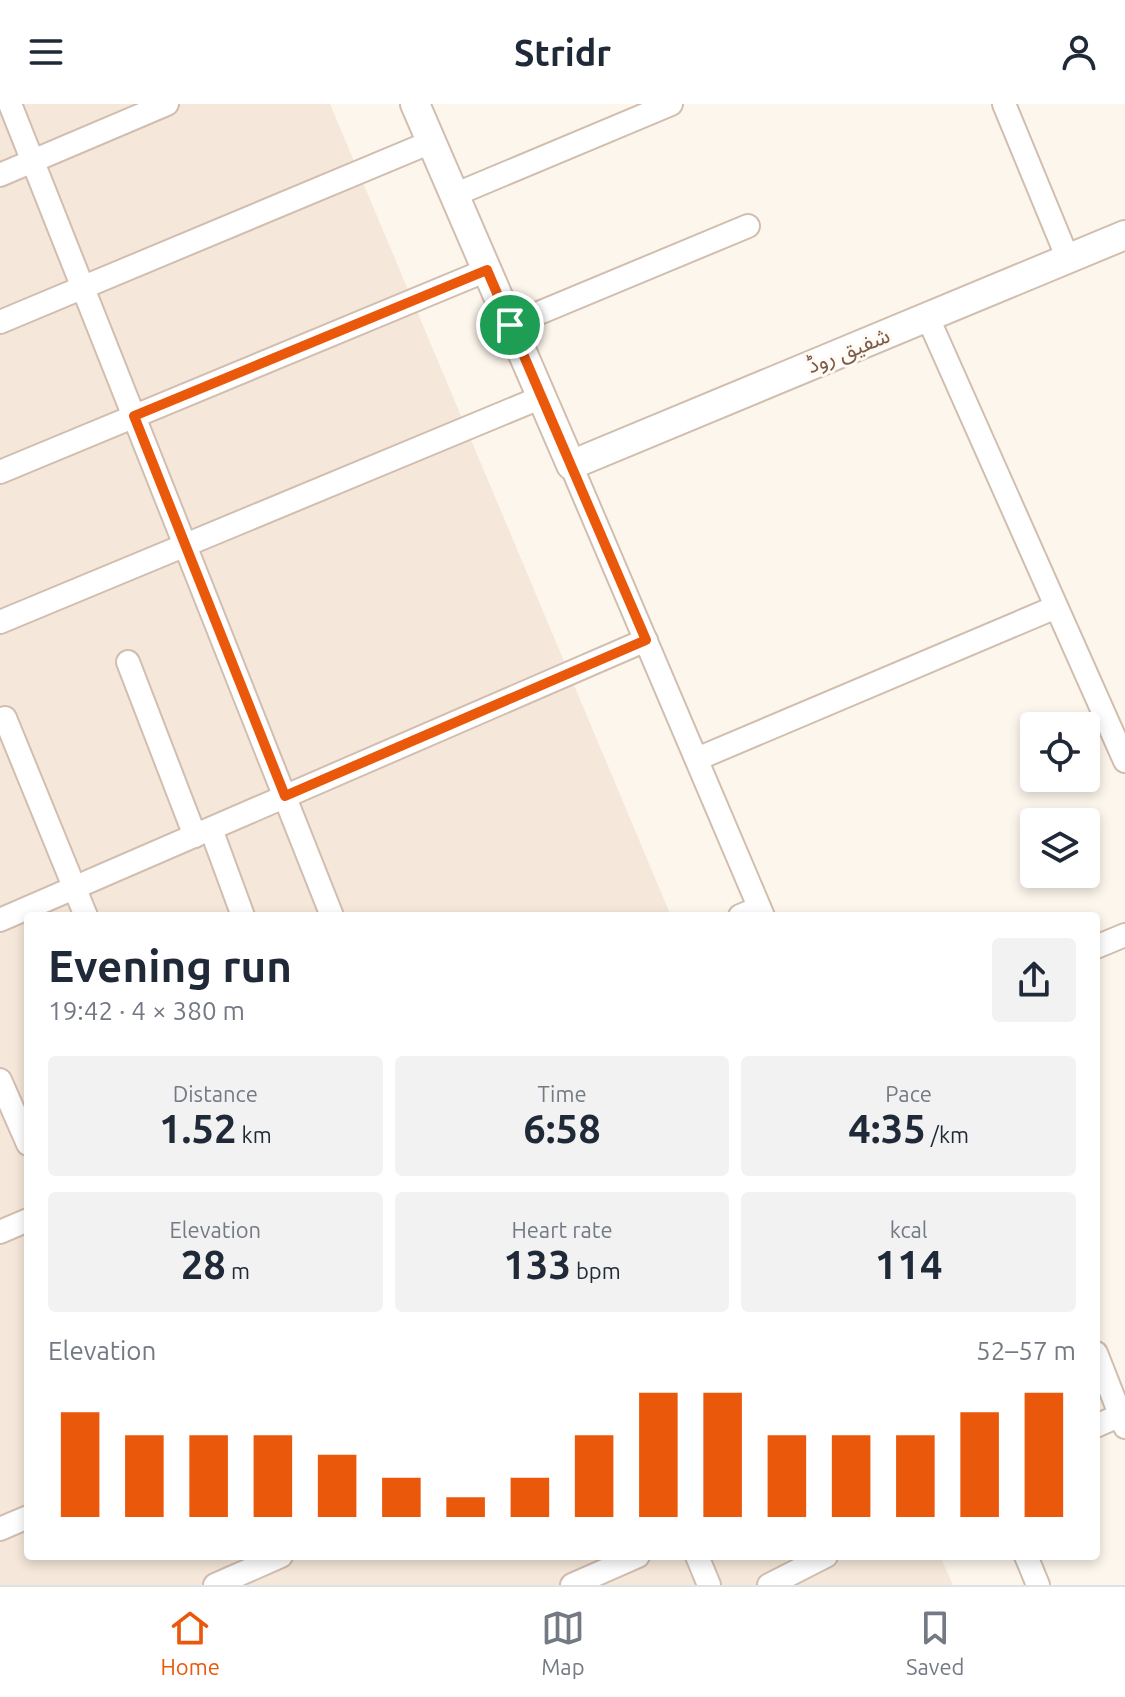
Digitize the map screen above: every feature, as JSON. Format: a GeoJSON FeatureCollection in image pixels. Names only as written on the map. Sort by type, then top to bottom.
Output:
{"type":"FeatureCollection","features":[{"type":"Feature","properties":{"kind":"street"},"geometry":{"type":"LineString","coordinates":[[10,104],[330,912]]}},
{"type":"Feature","properties":{"kind":"street"},"geometry":{"type":"LineString","coordinates":[[0,175],[167,104]]}},
{"type":"Feature","properties":{"kind":"street"},"geometry":{"type":"LineString","coordinates":[[415,104],[697,759],[754,912]]}},
{"type":"Feature","properties":{"kind":"street"},"geometry":{"type":"LineString","coordinates":[[454,195],[671,104]]}},
{"type":"Feature","properties":{"kind":"street"},"geometry":{"type":"LineString","coordinates":[[1004,104],[1068,259]]}},
{"type":"Feature","properties":{"kind":"street"},"geometry":{"type":"LineString","coordinates":[[0,322],[431,142]]}},
{"type":"Feature","properties":{"kind":"street"},"geometry":{"type":"LineString","coordinates":[[510,325],[748,226]]}},
{"type":"Feature","properties":{"kind":"street","name":"شفیق روڈ"},"geometry":{"type":"LineString","coordinates":[[571,465],[1125,235]]}},
{"type":"Feature","properties":{"kind":"street"},"geometry":{"type":"LineString","coordinates":[[0,472],[487,270]]}},
{"type":"Feature","properties":{"kind":"street"},"geometry":{"type":"LineString","coordinates":[[928,318],[1125,761]]}},
{"type":"Feature","properties":{"kind":"street"},"geometry":{"type":"LineString","coordinates":[[0,622],[542,397]]}},
{"type":"Feature","properties":{"kind":"street"},"geometry":{"type":"LineString","coordinates":[[697,759],[1056,607]]}},
{"type":"Feature","properties":{"kind":"street"},"geometry":{"type":"LineString","coordinates":[[0,920],[646,640]]}},
{"type":"Feature","properties":{"kind":"street"},"geometry":{"type":"LineString","coordinates":[[128,662],[241,912]]}},
{"type":"Feature","properties":{"kind":"street"},"geometry":{"type":"LineString","coordinates":[[5,718],[84,912]]}},
{"type":"Feature","properties":{"kind":"street"},"geometry":{"type":"LineString","coordinates":[[1100,945],[1125,935]]}},
{"type":"Feature","properties":{"kind":"street"},"geometry":{"type":"LineString","coordinates":[[0,1080],[24,1135]]}},
{"type":"Feature","properties":{"kind":"street"},"geometry":{"type":"LineString","coordinates":[[0,1232],[24,1222]]}},
{"type":"Feature","properties":{"kind":"street"},"geometry":{"type":"LineString","coordinates":[[1100,1363],[1123,1418],[1100,1425]]}},
{"type":"Feature","properties":{"kind":"street"},"geometry":{"type":"LineString","coordinates":[[0,1529],[24,1519]]}},
{"type":"Feature","properties":{"kind":"street"},"geometry":{"type":"LineString","coordinates":[[215,1585],[272,1560]]}},
{"type":"Feature","properties":{"kind":"street"},"geometry":{"type":"LineString","coordinates":[[572,1585],[629,1560]]}},
{"type":"Feature","properties":{"kind":"street"},"geometry":{"type":"LineString","coordinates":[[699,1560],[709,1585]]}},
{"type":"Feature","properties":{"kind":"street"},"geometry":{"type":"LineString","coordinates":[[769,1585],[818,1560]]}},
{"type":"Feature","properties":{"kind":"street"},"geometry":{"type":"LineString","coordinates":[[1028,1560],[1038,1585]]}},
{"type":"Feature","properties":{"kind":"shaded area"},"geometry":{"type":"Polygon","coordinates":[[[0,104],[330,104],[669,912],[24,912],[24,1560],[942,1560],[953,1585],[0,1585],[0,104]]]}},
{"type":"Feature","properties":{"kind":"route"},"geometry":{"type":"LineString","coordinates":[[487,270],[510,325],[646,640],[285,796],[134,416],[487,270]]}}]}
